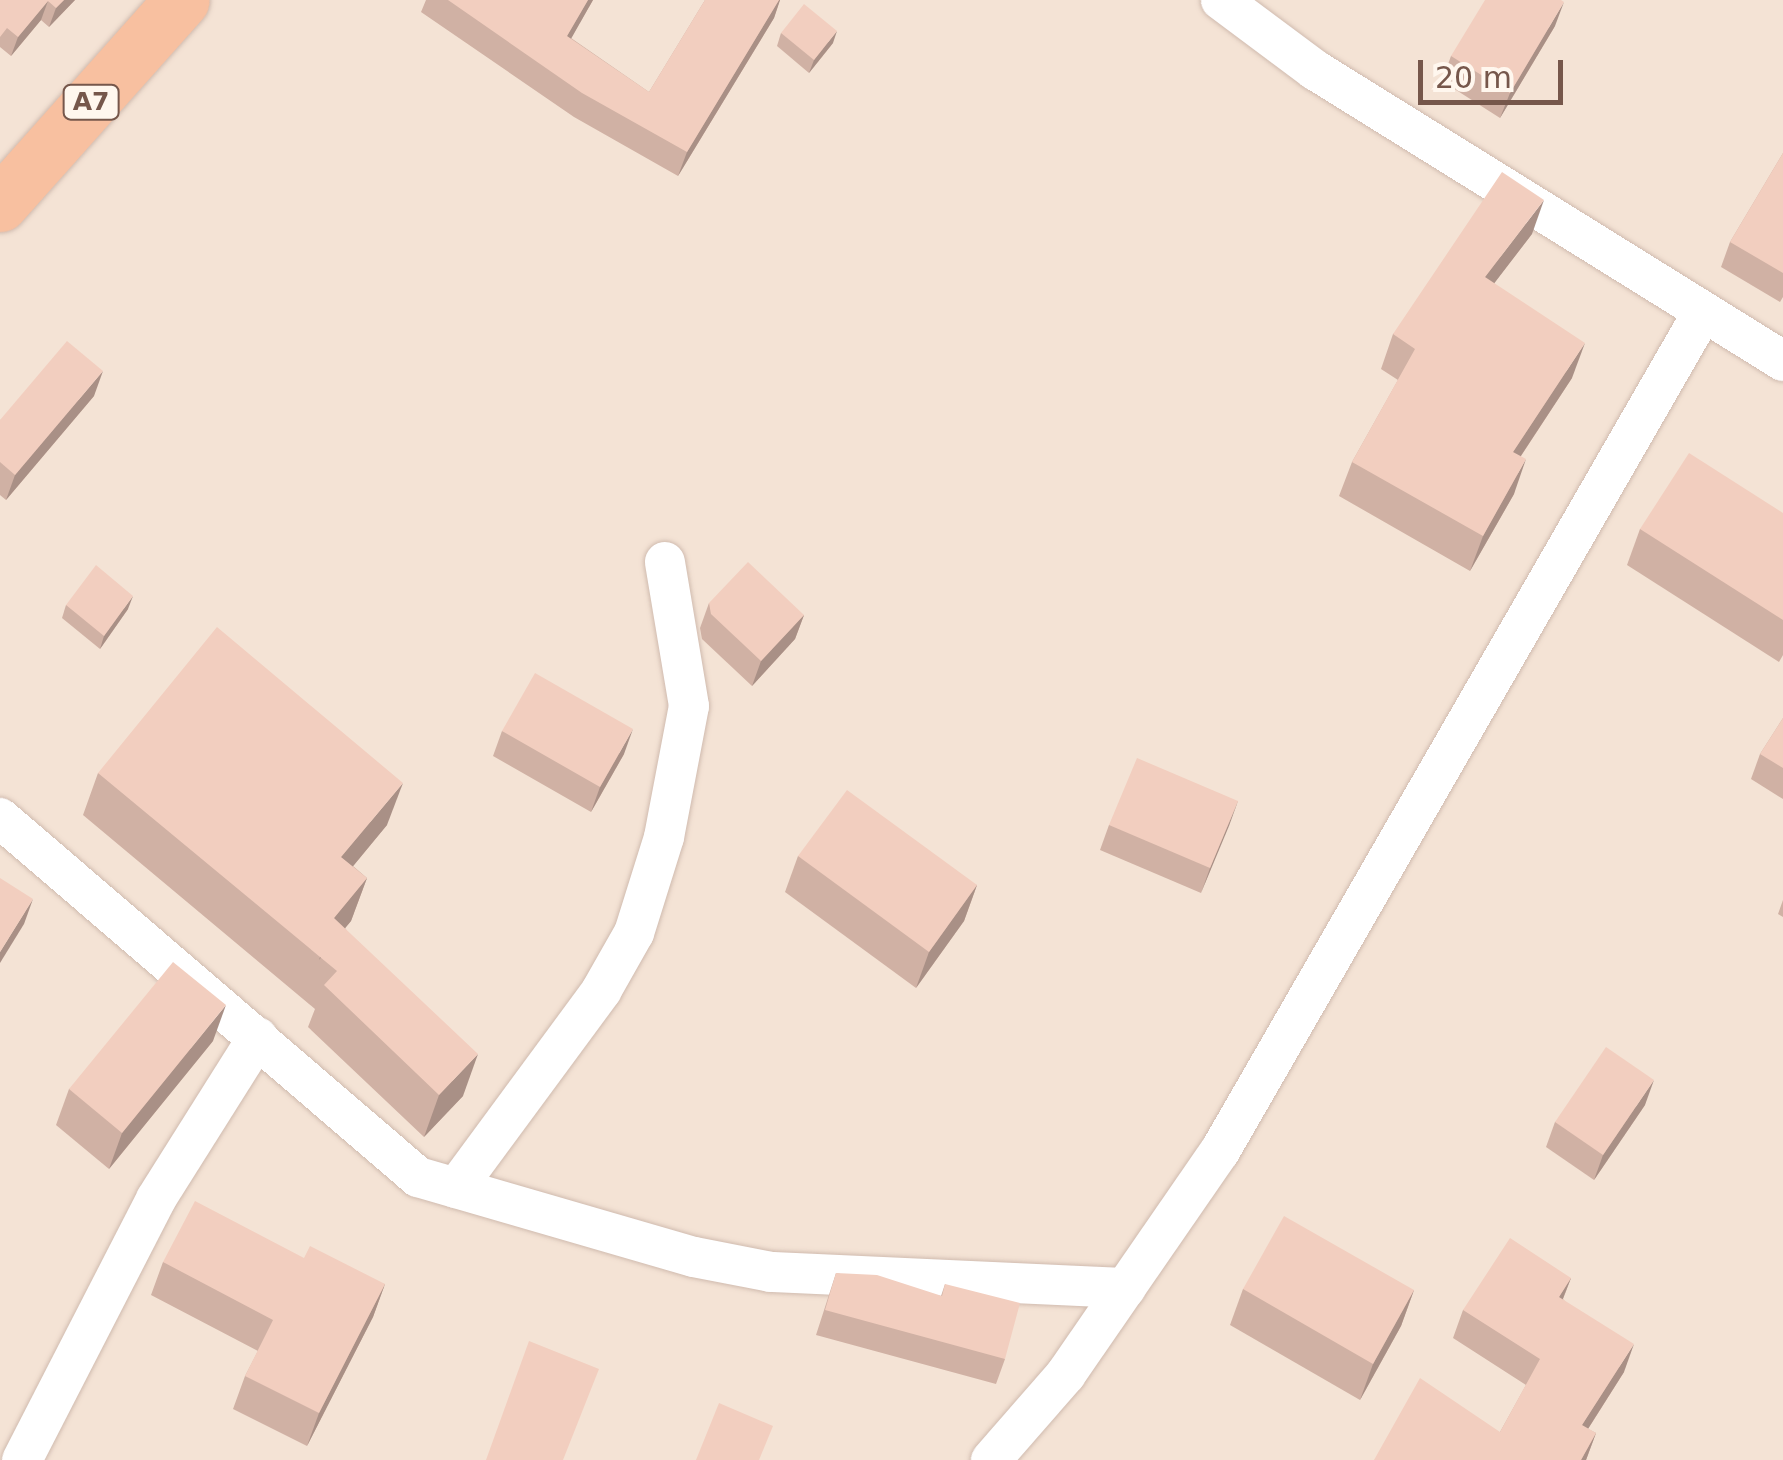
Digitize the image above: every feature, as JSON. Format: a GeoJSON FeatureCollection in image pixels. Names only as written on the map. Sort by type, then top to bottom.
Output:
{"type":"FeatureCollection","features":[{"type":"Feature","properties":{"kind":"highway","name":"A7"},"geometry":{"type":"LineString","coordinates":[[0,204],[182,0]]}},
{"type":"Feature","properties":{"kind":"street"},"geometry":{"type":"LineString","coordinates":[[1221,0],[1315,70],[1783,362]]}},
{"type":"Feature","properties":{"kind":"street"},"geometry":{"type":"LineString","coordinates":[[991,1460],[1066,1374],[1220,1151],[1703,312]]}},
{"type":"Feature","properties":{"kind":"street"},"geometry":{"type":"LineString","coordinates":[[456,1188],[602,991],[634,933],[664,837],[689,706],[665,562]]}},
{"type":"Feature","properties":{"kind":"street"},"geometry":{"type":"LineString","coordinates":[[0,818],[418,1177],[770,1272],[1126,1288]]}},
{"type":"Feature","properties":{"kind":"street"},"geometry":{"type":"LineString","coordinates":[[22,1460],[156,1199],[258,1038]]}},
{"type":"Feature","properties":{"kind":"shaded area"},"geometry":{"type":"Polygon","coordinates":[[[0,0],[1783,0],[1783,1460],[0,1460],[0,0]]]}},
{"type":"Feature","properties":{"kind":"building"},"geometry":{"type":"Polygon","coordinates":[[[0,0],[64,0],[56,8],[48,1],[18,37],[7,28],[0,37],[0,0]]]}},
{"type":"Feature","properties":{"kind":"building"},"geometry":{"type":"Polygon","coordinates":[[[448,0],[588,0],[567,36],[649,92],[705,0],[779,0],[687,152],[582,93],[448,0]]]}},
{"type":"Feature","properties":{"kind":"building"},"geometry":{"type":"Polygon","coordinates":[[[1485,0],[1564,2],[1510,93],[1451,56],[1485,0]]]}},
{"type":"Feature","properties":{"kind":"building"},"geometry":{"type":"Polygon","coordinates":[[[804,4],[837,31],[814,60],[781,33],[804,4]]]}},
{"type":"Feature","properties":{"kind":"building"},"geometry":{"type":"Polygon","coordinates":[[[1783,153],[1783,273],[1730,242],[1783,153]]]}},
{"type":"Feature","properties":{"kind":"building"},"geometry":{"type":"Polygon","coordinates":[[[1502,172],[1544,200],[1485,277],[1585,343],[1513,452],[1526,459],[1483,536],[1352,462],[1415,349],[1393,334],[1502,172]]]}},
{"type":"Feature","properties":{"kind":"building"},"geometry":{"type":"Polygon","coordinates":[[[67,341],[103,371],[15,475],[0,462],[0,420],[67,341]]]}},
{"type":"Feature","properties":{"kind":"building"},"geometry":{"type":"Polygon","coordinates":[[[1689,453],[1783,513],[1783,620],[1640,529],[1689,453]]]}},
{"type":"Feature","properties":{"kind":"building"},"geometry":{"type":"Polygon","coordinates":[[[748,562],[804,615],[761,661],[711,614],[709,603],[748,562]]]}},
{"type":"Feature","properties":{"kind":"building"},"geometry":{"type":"Polygon","coordinates":[[[96,565],[133,596],[104,636],[66,605],[96,565]]]}},
{"type":"Feature","properties":{"kind":"building"},"geometry":{"type":"Polygon","coordinates":[[[217,627],[403,783],[341,857],[367,878],[334,918],[478,1054],[439,1095],[324,985],[337,971],[98,773],[217,627]]]}},
{"type":"Feature","properties":{"kind":"building"},"geometry":{"type":"Polygon","coordinates":[[[535,673],[633,729],[600,787],[502,731],[535,673]]]}},
{"type":"Feature","properties":{"kind":"building"},"geometry":{"type":"Polygon","coordinates":[[[1783,718],[1783,768],[1760,754],[1783,718]]]}},
{"type":"Feature","properties":{"kind":"building"},"geometry":{"type":"Polygon","coordinates":[[[1137,758],[1238,801],[1210,868],[1109,825],[1137,758]]]}},
{"type":"Feature","properties":{"kind":"building"},"geometry":{"type":"Polygon","coordinates":[[[847,790],[977,885],[929,952],[798,856],[847,790]]]}},
{"type":"Feature","properties":{"kind":"building"},"geometry":{"type":"Polygon","coordinates":[[[0,878],[33,899],[0,952],[0,878]]]}},
{"type":"Feature","properties":{"kind":"building"},"geometry":{"type":"Polygon","coordinates":[[[173,962],[226,1005],[122,1133],[69,1089],[173,962]]]}},
{"type":"Feature","properties":{"kind":"building"},"geometry":{"type":"Polygon","coordinates":[[[1606,1047],[1654,1080],[1603,1155],[1555,1122],[1606,1047]]]}},
{"type":"Feature","properties":{"kind":"building"},"geometry":{"type":"Polygon","coordinates":[[[195,1201],[304,1258],[310,1246],[385,1284],[319,1413],[245,1376],[273,1320],[163,1262],[195,1201]]]}},
{"type":"Feature","properties":{"kind":"building"},"geometry":{"type":"Polygon","coordinates":[[[1284,1216],[1414,1290],[1373,1364],[1243,1289],[1284,1216]]]}},
{"type":"Feature","properties":{"kind":"building"},"geometry":{"type":"Polygon","coordinates":[[[1510,1238],[1571,1278],[1559,1297],[1634,1344],[1582,1425],[1596,1433],[1581,1460],[1374,1460],[1420,1378],[1500,1432],[1540,1359],[1463,1310],[1510,1238]]]}},
{"type":"Feature","properties":{"kind":"building"},"geometry":{"type":"Polygon","coordinates":[[[836,1273],[877,1275],[942,1296],[945,1284],[1020,1303],[1005,1359],[825,1310],[836,1273]]]}},
{"type":"Feature","properties":{"kind":"building"},"geometry":{"type":"Polygon","coordinates":[[[529,1341],[599,1369],[563,1460],[486,1460],[529,1341]]]}},
{"type":"Feature","properties":{"kind":"building"},"geometry":{"type":"Polygon","coordinates":[[[719,1403],[773,1426],[759,1460],[696,1460],[719,1403]]]}}]}
